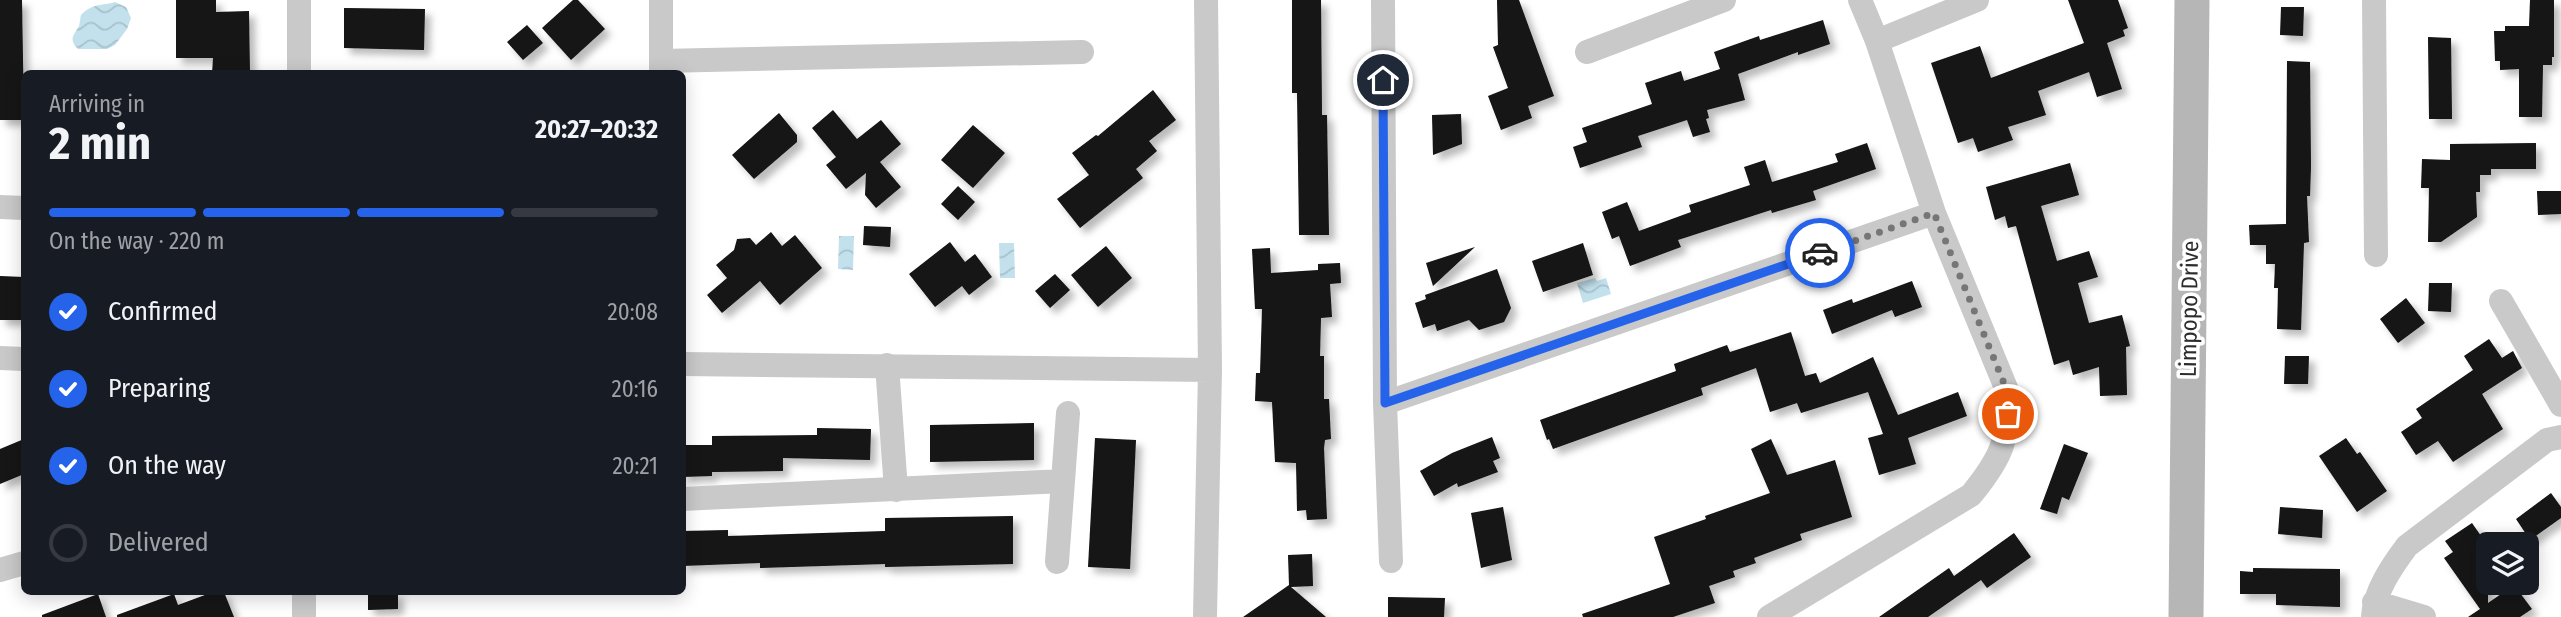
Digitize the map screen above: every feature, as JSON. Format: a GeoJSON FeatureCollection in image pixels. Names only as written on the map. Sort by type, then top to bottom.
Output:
{"type":"FeatureCollection","features":[{"type":"Feature","properties":{"kind":"street"},"geometry":{"type":"LineString","coordinates":[[299,0],[299,70]]}},
{"type":"Feature","properties":{"kind":"street"},"geometry":{"type":"LineString","coordinates":[[661,0],[661,67],[1082,52]]}},
{"type":"Feature","properties":{"kind":"street"},"geometry":{"type":"LineString","coordinates":[[1205,617],[1210,370],[1206,0]]}},
{"type":"Feature","properties":{"kind":"street"},"geometry":{"type":"LineString","coordinates":[[1382,0],[1385,403],[1391,561]]}},
{"type":"Feature","properties":{"kind":"street"},"geometry":{"type":"LineString","coordinates":[[1587,52],[1724,0]]}},
{"type":"Feature","properties":{"kind":"street"},"geometry":{"type":"LineString","coordinates":[[1769,617],[1970,495],[1991,470],[2005,440],[2008,414],[2006,388],[1934,213],[1877,41],[1860,0]]}},
{"type":"Feature","properties":{"kind":"street"},"geometry":{"type":"LineString","coordinates":[[1877,41],[1977,0]]}},
{"type":"Feature","properties":{"kind":"street","name":"Limpopo Drive"},"geometry":{"type":"LineString","coordinates":[[2186,617],[2192,0]]}},
{"type":"Feature","properties":{"kind":"street"},"geometry":{"type":"LineString","coordinates":[[2374,0],[2376,255]]}},
{"type":"Feature","properties":{"kind":"street"},"geometry":{"type":"LineString","coordinates":[[0,207],[21,208]]}},
{"type":"Feature","properties":{"kind":"street"},"geometry":{"type":"LineString","coordinates":[[1385,403],[1934,213]]}},
{"type":"Feature","properties":{"kind":"street"},"geometry":{"type":"LineString","coordinates":[[2501,301],[2561,405]]}},
{"type":"Feature","properties":{"kind":"street"},"geometry":{"type":"LineString","coordinates":[[0,358],[21,359]]}},
{"type":"Feature","properties":{"kind":"street"},"geometry":{"type":"LineString","coordinates":[[686,364],[1210,370]]}},
{"type":"Feature","properties":{"kind":"street"},"geometry":{"type":"LineString","coordinates":[[887,365],[896,490]]}},
{"type":"Feature","properties":{"kind":"street"},"geometry":{"type":"LineString","coordinates":[[1057,562],[1068,413]]}},
{"type":"Feature","properties":{"kind":"street"},"geometry":{"type":"LineString","coordinates":[[2424,617],[2373,610],[2394,564],[2407,546],[2547,440],[2561,437]]}},
{"type":"Feature","properties":{"kind":"street"},"geometry":{"type":"LineString","coordinates":[[686,499],[1063,481]]}},
{"type":"Feature","properties":{"kind":"street"},"geometry":{"type":"LineString","coordinates":[[0,570],[21,564]]}},
{"type":"Feature","properties":{"kind":"street"},"geometry":{"type":"LineString","coordinates":[[304,595],[304,617]]}},
{"type":"Feature","properties":{"kind":"water"},"geometry":{"type":"Polygon","coordinates":[[[115,2],[126,7],[131,18],[127,29],[115,45],[107,49],[78,49],[73,40],[81,15],[93,7],[115,2]]]}},
{"type":"Feature","properties":{"kind":"water"},"geometry":{"type":"Polygon","coordinates":[[[839,236],[854,236],[853,270],[838,269],[839,236]]]}},
{"type":"Feature","properties":{"kind":"water"},"geometry":{"type":"Polygon","coordinates":[[[999,243],[1014,243],[1015,278],[1000,278],[999,243]]]}},
{"type":"Feature","properties":{"kind":"water"},"geometry":{"type":"Polygon","coordinates":[[[1606,278],[1611,294],[1583,303],[1577,283],[1606,278]]]}},
{"type":"Feature","properties":{"kind":"building"},"geometry":{"type":"Polygon","coordinates":[[[0,0],[22,0],[21,120],[0,120],[0,0]]]}},
{"type":"Feature","properties":{"kind":"building"},"geometry":{"type":"Polygon","coordinates":[[[176,0],[216,0],[216,12],[249,11],[250,70],[212,70],[213,58],[176,58],[176,0]]]}},
{"type":"Feature","properties":{"kind":"building"},"geometry":{"type":"Polygon","coordinates":[[[573,0],[578,0],[605,29],[571,60],[542,28],[573,0]]]}},
{"type":"Feature","properties":{"kind":"building"},"geometry":{"type":"Polygon","coordinates":[[[1292,0],[1321,0],[1322,115],[1327,115],[1329,235],[1299,235],[1297,93],[1292,93],[1292,0]]]}},
{"type":"Feature","properties":{"kind":"building"},"geometry":{"type":"Polygon","coordinates":[[[1497,0],[1519,0],[1554,96],[1528,106],[1532,118],[1501,130],[1488,96],[1508,88],[1493,47],[1498,45],[1497,0]]]}},
{"type":"Feature","properties":{"kind":"building"},"geometry":{"type":"Polygon","coordinates":[[[2068,0],[2118,0],[2128,28],[2123,30],[2125,36],[2107,43],[2122,89],[2097,97],[2089,72],[2038,91],[2046,115],[2008,127],[2013,140],[1978,152],[1973,138],[1958,143],[1931,63],[1980,46],[1991,78],[2084,43],[2068,0]]]}},
{"type":"Feature","properties":{"kind":"building"},"geometry":{"type":"Polygon","coordinates":[[[2530,0],[2554,0],[2554,57],[2552,65],[2543,65],[2542,117],[2519,117],[2519,69],[2500,70],[2500,61],[2495,61],[2494,31],[2505,31],[2505,26],[2529,26],[2530,0]]]}},
{"type":"Feature","properties":{"kind":"building"},"geometry":{"type":"Polygon","coordinates":[[[2281,7],[2304,7],[2303,36],[2280,35],[2281,7]]]}},
{"type":"Feature","properties":{"kind":"building"},"geometry":{"type":"Polygon","coordinates":[[[344,8],[425,9],[424,50],[344,48],[344,8]]]}},
{"type":"Feature","properties":{"kind":"building"},"geometry":{"type":"Polygon","coordinates":[[[1823,20],[1830,44],[1798,55],[1798,52],[1738,74],[1745,100],[1707,110],[1709,118],[1706,119],[1710,132],[1693,137],[1687,120],[1638,136],[1642,147],[1580,168],[1573,147],[1587,142],[1582,128],[1652,104],[1645,83],[1681,71],[1684,81],[1720,69],[1714,52],[1759,36],[1760,40],[1823,20]]]}},
{"type":"Feature","properties":{"kind":"building"},"geometry":{"type":"Polygon","coordinates":[[[527,25],[543,43],[523,60],[507,42],[527,25]]]}},
{"type":"Feature","properties":{"kind":"building"},"geometry":{"type":"Polygon","coordinates":[[[2428,37],[2451,38],[2452,119],[2429,119],[2428,37]]]}},
{"type":"Feature","properties":{"kind":"building"},"geometry":{"type":"Polygon","coordinates":[[[2287,61],[2310,62],[2311,167],[2310,196],[2307,196],[2309,242],[2304,243],[2301,330],[2277,329],[2278,288],[2274,288],[2275,264],[2266,264],[2266,245],[2250,245],[2249,225],[2286,224],[2287,61]]]}},
{"type":"Feature","properties":{"kind":"building"},"geometry":{"type":"Polygon","coordinates":[[[1153,90],[1176,120],[1149,141],[1157,151],[1136,169],[1143,178],[1080,228],[1057,199],[1089,175],[1072,153],[1098,136],[1153,90]]]}},
{"type":"Feature","properties":{"kind":"building"},"geometry":{"type":"Polygon","coordinates":[[[833,110],[857,139],[881,120],[901,144],[880,162],[901,187],[876,208],[865,195],[866,173],[846,189],[826,165],[836,157],[812,128],[833,110]]]}},
{"type":"Feature","properties":{"kind":"building"},"geometry":{"type":"Polygon","coordinates":[[[779,113],[797,135],[797,142],[754,179],[732,155],[779,113]]]}},
{"type":"Feature","properties":{"kind":"building"},"geometry":{"type":"Polygon","coordinates":[[[1461,114],[1462,144],[1433,155],[1432,115],[1461,114]]]}},
{"type":"Feature","properties":{"kind":"building"},"geometry":{"type":"Polygon","coordinates":[[[973,125],[1005,153],[973,188],[941,160],[973,125]]]}},
{"type":"Feature","properties":{"kind":"building"},"geometry":{"type":"Polygon","coordinates":[[[1867,143],[1876,169],[1813,191],[1816,200],[1772,213],[1771,210],[1678,240],[1681,247],[1630,266],[1619,236],[1612,239],[1602,212],[1627,202],[1639,231],[1691,212],[1689,205],[1750,185],[1744,167],[1765,160],[1772,182],[1838,162],[1835,154],[1867,143]]]}},
{"type":"Feature","properties":{"kind":"building"},"geometry":{"type":"Polygon","coordinates":[[[2536,143],[2536,169],[2491,169],[2491,175],[2480,175],[2480,192],[2476,192],[2477,217],[2441,242],[2428,242],[2429,188],[2421,188],[2422,159],[2450,160],[2450,144],[2536,143]]]}},
{"type":"Feature","properties":{"kind":"building"},"geometry":{"type":"Polygon","coordinates":[[[2070,163],[2079,195],[2041,206],[2057,261],[2089,251],[2098,277],[2078,283],[2089,323],[2122,315],[2130,346],[2126,347],[2127,395],[2100,396],[2099,367],[2073,375],[2069,360],[2054,365],[2016,226],[2008,228],[2005,216],[1995,220],[1986,187],[2070,163]]]}},
{"type":"Feature","properties":{"kind":"building"},"geometry":{"type":"Polygon","coordinates":[[[958,186],[975,202],[958,220],[941,204],[958,186]]]}},
{"type":"Feature","properties":{"kind":"building"},"geometry":{"type":"Polygon","coordinates":[[[2537,191],[2561,191],[2561,214],[2538,215],[2537,191]]]}},
{"type":"Feature","properties":{"kind":"building"},"geometry":{"type":"Polygon","coordinates":[[[864,226],[891,227],[890,247],[863,245],[864,226]]]}},
{"type":"Feature","properties":{"kind":"building"},"geometry":{"type":"Polygon","coordinates":[[[771,232],[782,246],[795,235],[822,268],[780,305],[760,281],[722,313],[707,295],[727,278],[716,265],[734,250],[737,239],[750,238],[756,245],[771,232]]]}},
{"type":"Feature","properties":{"kind":"building"},"geometry":{"type":"Polygon","coordinates":[[[950,242],[965,262],[975,254],[992,277],[969,295],[962,286],[935,307],[909,274],[950,242]]]}},
{"type":"Feature","properties":{"kind":"building"},"geometry":{"type":"Polygon","coordinates":[[[1583,243],[1593,275],[1543,292],[1532,261],[1583,243]]]}},
{"type":"Feature","properties":{"kind":"building"},"geometry":{"type":"Polygon","coordinates":[[[1106,246],[1132,278],[1098,307],[1071,275],[1106,246]]]}},
{"type":"Feature","properties":{"kind":"building"},"geometry":{"type":"Polygon","coordinates":[[[1475,247],[1433,286],[1426,263],[1475,247]]]}},
{"type":"Feature","properties":{"kind":"building"},"geometry":{"type":"Polygon","coordinates":[[[1270,248],[1271,273],[1318,270],[1318,264],[1340,263],[1341,283],[1330,284],[1332,317],[1321,318],[1320,356],[1324,356],[1324,399],[1329,399],[1331,439],[1325,440],[1324,448],[1327,519],[1307,520],[1306,510],[1297,511],[1296,463],[1275,462],[1272,402],[1255,401],[1256,373],[1260,373],[1262,309],[1255,309],[1252,249],[1270,248]]]}},
{"type":"Feature","properties":{"kind":"building"},"geometry":{"type":"Polygon","coordinates":[[[1497,269],[1511,308],[1504,322],[1479,330],[1469,320],[1437,331],[1435,324],[1423,328],[1415,303],[1426,299],[1425,295],[1497,269]]]}},
{"type":"Feature","properties":{"kind":"building"},"geometry":{"type":"Polygon","coordinates":[[[1055,274],[1070,290],[1050,308],[1035,291],[1055,274]]]}},
{"type":"Feature","properties":{"kind":"building"},"geometry":{"type":"Polygon","coordinates":[[[0,276],[21,277],[21,320],[0,320],[0,276]]]}},
{"type":"Feature","properties":{"kind":"building"},"geometry":{"type":"Polygon","coordinates":[[[1912,281],[1922,307],[1895,317],[1892,310],[1832,334],[1823,310],[1852,299],[1853,303],[1912,281]]]}},
{"type":"Feature","properties":{"kind":"building"},"geometry":{"type":"Polygon","coordinates":[[[2429,283],[2452,283],[2451,312],[2428,311],[2429,283]]]}},
{"type":"Feature","properties":{"kind":"building"},"geometry":{"type":"Polygon","coordinates":[[[2406,298],[2425,323],[2398,343],[2380,319],[2406,298]]]}},
{"type":"Feature","properties":{"kind":"building"},"geometry":{"type":"Polygon","coordinates":[[[1791,332],[1805,376],[1816,373],[1820,383],[1873,357],[1898,415],[1958,392],[1967,416],[1908,438],[1916,464],[1879,475],[1868,438],[1883,434],[1868,392],[1801,413],[1797,403],[1770,412],[1756,368],[1701,388],[1703,395],[1553,449],[1549,439],[1547,440],[1540,420],[1676,371],[1674,364],[1727,345],[1730,352],[1791,332]]]}},
{"type":"Feature","properties":{"kind":"building"},"geometry":{"type":"Polygon","coordinates":[[[2489,339],[2502,358],[2513,351],[2522,368],[2482,394],[2503,429],[2453,462],[2438,441],[2416,455],[2401,432],[2422,418],[2416,409],[2473,370],[2464,356],[2489,339]]]}},
{"type":"Feature","properties":{"kind":"building"},"geometry":{"type":"Polygon","coordinates":[[[2285,356],[2309,356],[2308,384],[2284,384],[2285,356]]]}},
{"type":"Feature","properties":{"kind":"building"},"geometry":{"type":"Polygon","coordinates":[[[1034,423],[1034,460],[930,462],[930,425],[1034,423]]]}},
{"type":"Feature","properties":{"kind":"building"},"geometry":{"type":"Polygon","coordinates":[[[817,428],[871,429],[870,460],[783,458],[783,471],[712,472],[712,476],[686,477],[686,445],[712,445],[712,436],[817,435],[817,428]]]}},
{"type":"Feature","properties":{"kind":"building"},"geometry":{"type":"Polygon","coordinates":[[[1492,437],[1500,458],[1493,461],[1498,472],[1458,487],[1457,483],[1434,496],[1420,471],[1452,453],[1492,437]]]}},
{"type":"Feature","properties":{"kind":"building"},"geometry":{"type":"Polygon","coordinates":[[[1095,438],[1136,440],[1130,569],[1088,567],[1095,438]]]}},
{"type":"Feature","properties":{"kind":"building"},"geometry":{"type":"Polygon","coordinates":[[[2346,438],[2357,454],[2360,452],[2387,491],[2357,512],[2319,456],[2346,438]]]}},
{"type":"Feature","properties":{"kind":"building"},"geometry":{"type":"Polygon","coordinates":[[[1771,439],[1787,475],[1835,460],[1852,517],[1800,534],[1802,540],[1754,558],[1756,563],[1733,571],[1735,577],[1709,586],[1715,603],[1673,617],[1583,617],[1582,614],[1670,584],[1654,537],[1770,493],[1751,449],[1771,439]]]}},
{"type":"Feature","properties":{"kind":"building"},"geometry":{"type":"Polygon","coordinates":[[[21,440],[21,475],[0,484],[0,449],[21,440]]]}},
{"type":"Feature","properties":{"kind":"building"},"geometry":{"type":"Polygon","coordinates":[[[2064,444],[2088,453],[2069,500],[2062,497],[2057,514],[2040,509],[2064,444]]]}},
{"type":"Feature","properties":{"kind":"building"},"geometry":{"type":"Polygon","coordinates":[[[2551,493],[2561,507],[2561,518],[2539,534],[2525,532],[2516,519],[2551,493]]]}},
{"type":"Feature","properties":{"kind":"building"},"geometry":{"type":"Polygon","coordinates":[[[1503,507],[1512,560],[1481,568],[1471,513],[1503,507]]]}},
{"type":"Feature","properties":{"kind":"building"},"geometry":{"type":"Polygon","coordinates":[[[2280,507],[2323,510],[2322,538],[2278,534],[2280,507]]]}},
{"type":"Feature","properties":{"kind":"building"},"geometry":{"type":"Polygon","coordinates":[[[1013,516],[1013,564],[760,568],[760,563],[686,566],[686,531],[728,530],[728,536],[885,531],[885,518],[1013,516]]]}},
{"type":"Feature","properties":{"kind":"building"},"geometry":{"type":"Polygon","coordinates":[[[2472,523],[2478,532],[2476,532],[2476,595],[2488,595],[2488,603],[2500,595],[2522,595],[2532,609],[2520,617],[2468,617],[2480,609],[2444,558],[2453,552],[2445,541],[2472,523]]]}},
{"type":"Feature","properties":{"kind":"building"},"geometry":{"type":"Polygon","coordinates":[[[2014,533],[2031,557],[1987,588],[1981,580],[1928,617],[1879,617],[1949,568],[1954,576],[2014,533]]]}},
{"type":"Feature","properties":{"kind":"building"},"geometry":{"type":"Polygon","coordinates":[[[1312,554],[1313,586],[1291,587],[1326,617],[1243,617],[1289,585],[1288,555],[1312,554]]]}},
{"type":"Feature","properties":{"kind":"building"},"geometry":{"type":"Polygon","coordinates":[[[2253,568],[2340,569],[2340,607],[2276,605],[2276,594],[2240,594],[2240,571],[2253,572],[2253,568]]]}},
{"type":"Feature","properties":{"kind":"building"},"geometry":{"type":"Polygon","coordinates":[[[98,595],[106,617],[42,617],[98,595]]]}},
{"type":"Feature","properties":{"kind":"building"},"geometry":{"type":"Polygon","coordinates":[[[171,595],[174,595],[178,605],[205,595],[225,595],[234,617],[117,617],[171,595]]]}},
{"type":"Feature","properties":{"kind":"building"},"geometry":{"type":"Polygon","coordinates":[[[368,595],[398,595],[398,609],[368,610],[368,595]]]}},
{"type":"Feature","properties":{"kind":"building"},"geometry":{"type":"Polygon","coordinates":[[[1388,597],[1445,598],[1444,617],[1388,617],[1388,597]]]}},
{"type":"Feature","properties":{"kind":"way so far"},"geometry":{"type":"LineString","coordinates":[[1820,253],[1934,213],[2006,388],[2008,414]]}},
{"type":"Feature","properties":{"kind":"route"},"geometry":{"type":"LineString","coordinates":[[1383,80],[1385,403],[1820,253]]}}]}
